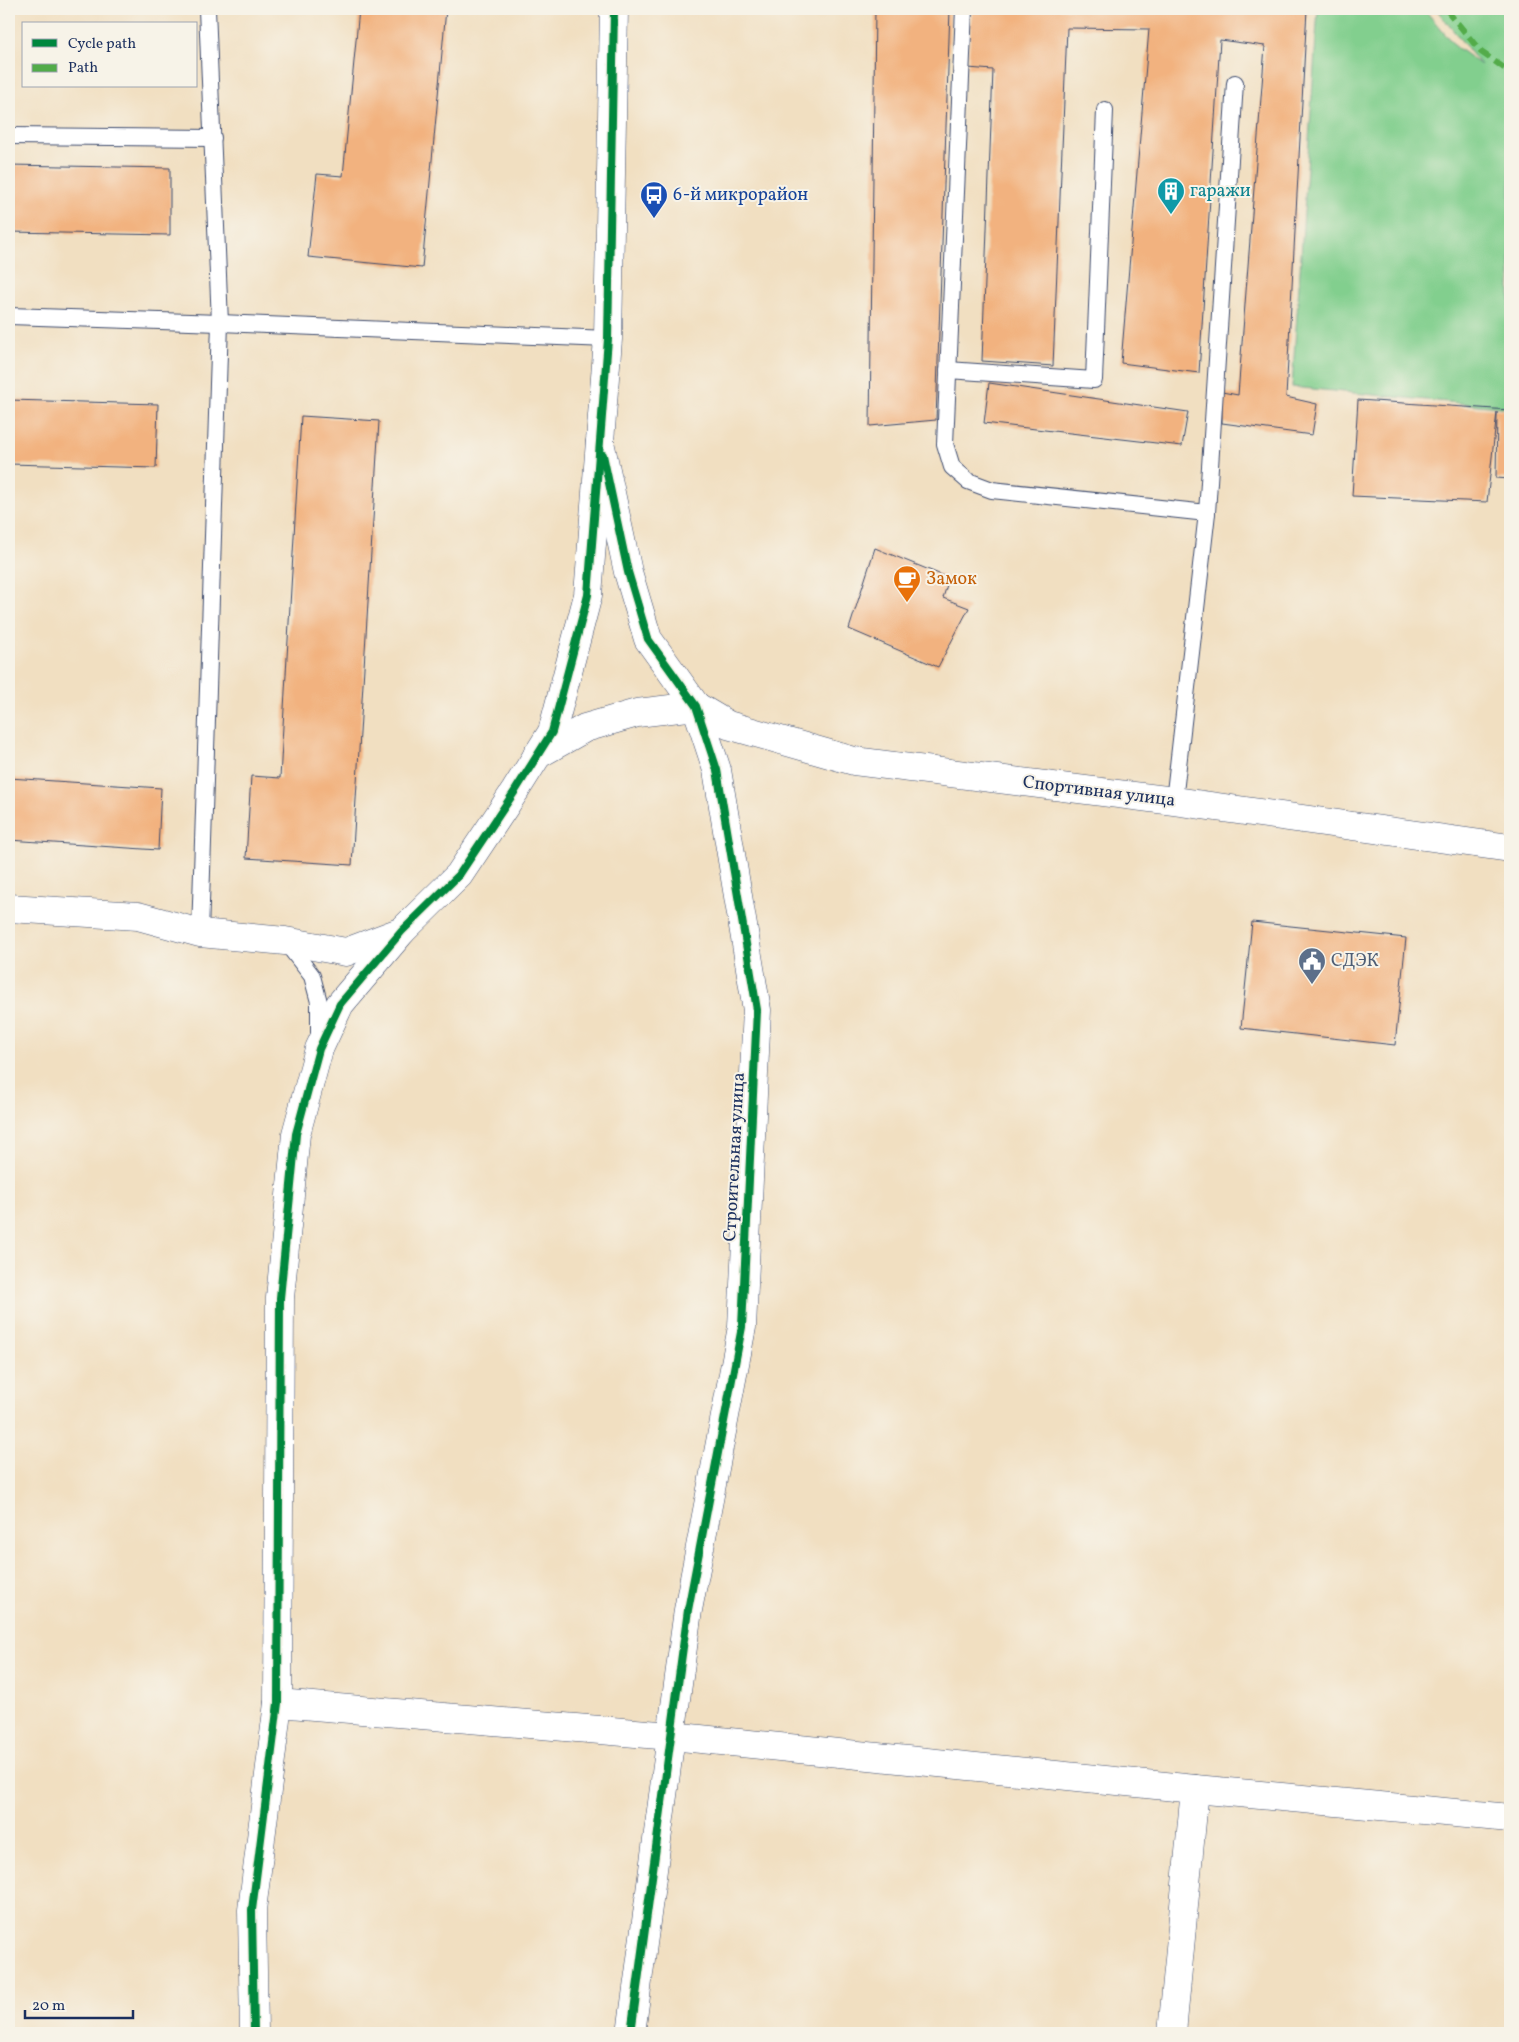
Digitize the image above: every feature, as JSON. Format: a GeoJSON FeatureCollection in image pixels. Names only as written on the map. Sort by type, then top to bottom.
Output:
{"type":"FeatureCollection","features":[{"type":"Feature","properties":{"kind":"street"},"geometry":{"type":"LineString","coordinates":[[254,2033],[252,1910],[278,1703],[280,1298],[296,1134],[319,1049],[340,1004],[402,931],[459,876],[552,732],[588,595],[608,339],[614,9]]}},
{"type":"Feature","properties":{"kind":"street"},"geometry":{"type":"LineString","coordinates":[[537,755],[585,728],[637,713],[696,706],[648,639],[628,572],[600,442]]}},
{"type":"Feature","properties":{"kind":"street","name":"Спортивная улица"},"geometry":{"type":"LineString","coordinates":[[696,706],[728,725],[854,761],[1174,801],[1510,848]]}},
{"type":"Feature","properties":{"kind":"street","name":"Строительная улица"},"geometry":{"type":"LineString","coordinates":[[631,2033],[688,1610],[742,1327],[757,1010],[717,770],[696,706]]}},
{"type":"Feature","properties":{"kind":"street"},"geometry":{"type":"LineString","coordinates":[[9,908],[138,916],[200,933],[285,941],[346,952],[402,931]]}},
{"type":"Feature","properties":{"kind":"street"},"geometry":{"type":"LineString","coordinates":[[278,1703],[671,1736],[1195,1789],[1510,1818]]}},
{"type":"Feature","properties":{"kind":"street"},"geometry":{"type":"LineString","coordinates":[[1172,2033],[1195,1789]]}},
{"type":"Feature","properties":{"kind":"lane"},"geometry":{"type":"LineString","coordinates":[[200,933],[220,323],[207,9]]}},
{"type":"Feature","properties":{"kind":"lane"},"geometry":{"type":"LineString","coordinates":[[964,9],[945,444],[952,467],[968,481],[992,490],[1207,514]]}},
{"type":"Feature","properties":{"kind":"lane"},"geometry":{"type":"LineString","coordinates":[[1174,801],[1207,514],[1235,84]]}},
{"type":"Feature","properties":{"kind":"lane"},"geometry":{"type":"LineString","coordinates":[[948,370],[1094,380],[1105,110]]}},
{"type":"Feature","properties":{"kind":"lane"},"geometry":{"type":"LineString","coordinates":[[9,136],[213,138]]}},
{"type":"Feature","properties":{"kind":"lane"},"geometry":{"type":"LineString","coordinates":[[9,316],[608,339]]}},
{"type":"Feature","properties":{"kind":"lane"},"geometry":{"type":"LineString","coordinates":[[285,941],[312,976],[319,1002],[319,1049]]}},
{"type":"Feature","properties":{"kind":"green space"},"geometry":{"type":"Polygon","coordinates":[[[1318,9],[1424,9],[1455,46],[1481,65],[1436,9],[1510,9],[1510,408],[1292,387],[1318,9]]]}},
{"type":"Feature","properties":{"kind":"building"},"geometry":{"type":"Polygon","coordinates":[[[359,9],[446,9],[422,268],[308,257],[317,174],[343,176],[359,9]]]}},
{"type":"Feature","properties":{"kind":"building"},"geometry":{"type":"Polygon","coordinates":[[[875,9],[950,9],[936,420],[870,426],[875,9]]]}},
{"type":"Feature","properties":{"kind":"building","name":"гаражи"},"geometry":{"type":"Polygon","coordinates":[[[972,9],[1307,9],[1286,397],[1317,404],[1312,435],[1222,423],[1222,392],[1238,395],[1265,46],[1220,40],[1199,373],[1121,363],[1149,29],[1067,28],[1053,366],[982,361],[993,70],[968,68],[972,9]]]}},
{"type":"Feature","properties":{"kind":"building"},"geometry":{"type":"Polygon","coordinates":[[[9,165],[170,168],[170,235],[9,232],[9,165]]]}},
{"type":"Feature","properties":{"kind":"building"},"geometry":{"type":"Polygon","coordinates":[[[989,383],[1188,412],[1182,446],[984,423],[989,383]]]}},
{"type":"Feature","properties":{"kind":"building"},"geometry":{"type":"Polygon","coordinates":[[[9,400],[158,404],[156,468],[9,464],[9,400]]]}},
{"type":"Feature","properties":{"kind":"building"},"geometry":{"type":"Polygon","coordinates":[[[1358,400],[1510,410],[1510,479],[1496,478],[1497,412],[1487,502],[1352,496],[1358,400]]]}},
{"type":"Feature","properties":{"kind":"building"},"geometry":{"type":"Polygon","coordinates":[[[301,416],[379,421],[352,865],[246,858],[251,776],[280,778],[301,416]]]}},
{"type":"Feature","properties":{"kind":"building","name":"Замок"},"geometry":{"type":"Polygon","coordinates":[[[875,548],[949,578],[943,598],[969,608],[938,667],[849,629],[875,548]]]}},
{"type":"Feature","properties":{"kind":"building"},"geometry":{"type":"Polygon","coordinates":[[[9,778],[161,788],[158,850],[9,840],[9,778]]]}},
{"type":"Feature","properties":{"kind":"building"},"geometry":{"type":"Polygon","coordinates":[[[1252,922],[1406,938],[1395,1045],[1241,1028],[1252,922]]]}},
{"type":"Feature","properties":{"kind":"marked path"},"geometry":{"type":"LineString","coordinates":[[1446,9],[1481,52],[1510,72]]}},
{"type":"Feature","properties":{"kind":"cycle path"},"geometry":{"type":"LineString","coordinates":[[254,2033],[252,1910],[278,1703],[280,1298],[296,1134],[319,1049],[340,1004],[402,931],[459,875],[552,732],[588,595],[608,339],[614,9]]}},
{"type":"Feature","properties":{"kind":"cycle path"},"geometry":{"type":"LineString","coordinates":[[603,455],[628,572],[648,639],[696,706],[717,770],[757,1010],[742,1327],[688,1610],[631,2033]]}},
{"type":"Feature","properties":{"kind":"place","name":"гаражи"},"geometry":{"type":"Point","coordinates":[1171,215]}},
{"type":"Feature","properties":{"kind":"place","name":"6-й микрорайон"},"geometry":{"type":"Point","coordinates":[654,219]}},
{"type":"Feature","properties":{"kind":"place","name":"Замок"},"geometry":{"type":"Point","coordinates":[907,603]}},
{"type":"Feature","properties":{"kind":"place","name":"СДЭК"},"geometry":{"type":"Point","coordinates":[1312,985]}}]}
